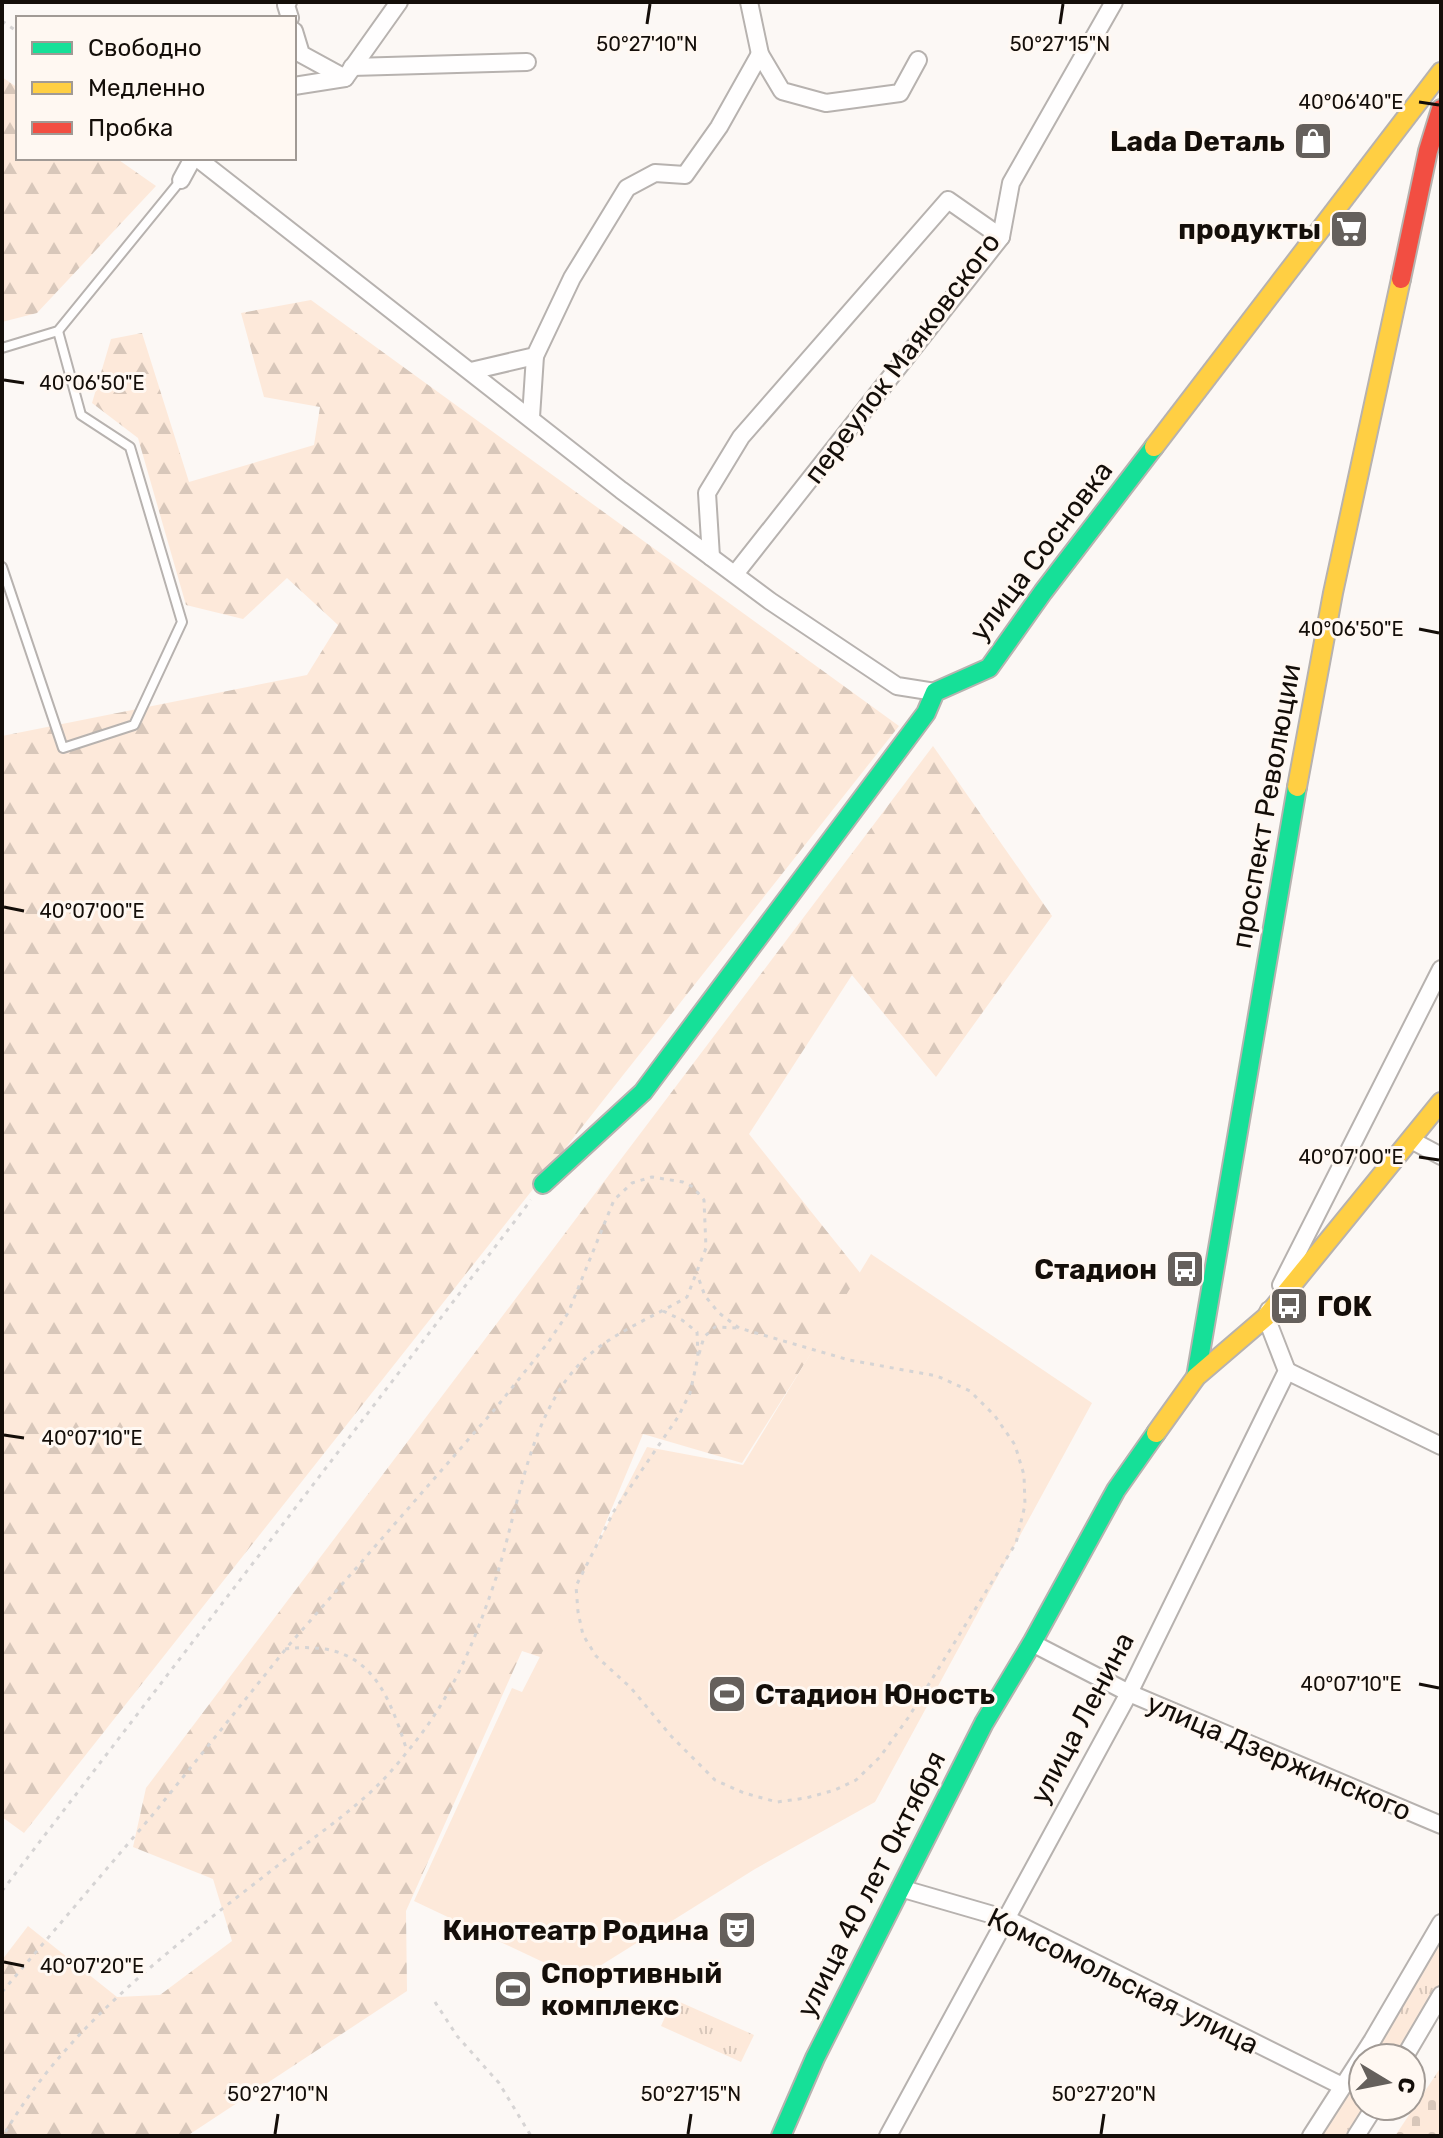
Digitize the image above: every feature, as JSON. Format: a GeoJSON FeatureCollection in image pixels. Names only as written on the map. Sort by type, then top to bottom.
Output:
{"type":"FeatureCollection","features":[{"type":"Feature","properties":{"kind":"street"},"geometry":{"type":"LineString","coordinates":[[349,73],[399,2]]}},
{"type":"Feature","properties":{"kind":"street"},"geometry":{"type":"LineString","coordinates":[[749,2],[760,54],[782,91],[826,103],[900,93],[918,60]]}},
{"type":"Feature","properties":{"kind":"street","name":"переулок Маяковского"},"geometry":{"type":"LineString","coordinates":[[735,574],[1001,237],[1011,183],[1114,2]]}},
{"type":"Feature","properties":{"kind":"street"},"geometry":{"type":"LineString","coordinates":[[296,38],[301,54],[349,73]]}},
{"type":"Feature","properties":{"kind":"street"},"geometry":{"type":"LineString","coordinates":[[531,417],[535,356],[572,278],[627,188],[655,173],[685,175],[719,127],[760,54]]}},
{"type":"Feature","properties":{"kind":"street"},"geometry":{"type":"LineString","coordinates":[[296,86],[349,73],[527,62]]}},
{"type":"Feature","properties":{"kind":"street","name":"улица Сосновка"},"geometry":{"type":"LineString","coordinates":[[935,692],[989,668],[1043,592],[1441,72]]}},
{"type":"Feature","properties":{"kind":"street","name":"проспект Революции"},"geometry":{"type":"LineString","coordinates":[[1196,1377],[1288,836],[1333,593],[1434,154],[1441,109]]}},
{"type":"Feature","properties":{"kind":"street"},"geometry":{"type":"LineString","coordinates":[[181,180],[194,160]]}},
{"type":"Feature","properties":{"kind":"street"},"geometry":{"type":"LineString","coordinates":[[198,160],[770,601],[897,686],[935,692],[926,713],[643,1092],[543,1184]]}},
{"type":"Feature","properties":{"kind":"street"},"geometry":{"type":"LineString","coordinates":[[711,557],[707,493],[741,437],[948,200],[1001,237]]}},
{"type":"Feature","properties":{"kind":"street"},"geometry":{"type":"LineString","coordinates":[[471,371],[535,356]]}},
{"type":"Feature","properties":{"kind":"street"},"geometry":{"type":"LineString","coordinates":[[1441,969],[1266,1317],[1287,1371],[1441,1446]]}},
{"type":"Feature","properties":{"kind":"street"},"geometry":{"type":"LineString","coordinates":[[1196,1377],[1266,1317],[1441,1102]]}},
{"type":"Feature","properties":{"kind":"street"},"geometry":{"type":"LineString","coordinates":[[1411,1140],[1441,1156]]}},
{"type":"Feature","properties":{"kind":"street","name":"улица Ленина"},"geometry":{"type":"LineString","coordinates":[[888,2136],[1129,1693],[1287,1371]]}},
{"type":"Feature","properties":{"kind":"street","name":"улица 40 лет Октября"},"geometry":{"type":"LineString","coordinates":[[781,2136],[815,2058],[984,1723],[1116,1490],[1196,1377]]}},
{"type":"Feature","properties":{"kind":"street","name":"улица Дзержинского"},"geometry":{"type":"LineString","coordinates":[[1032,1643],[1129,1693],[1441,1825]]}},
{"type":"Feature","properties":{"kind":"street","name":"Комсомольская улица"},"geometry":{"type":"LineString","coordinates":[[900,1888],[1007,1919],[1342,2086]]}},
{"type":"Feature","properties":{"kind":"street"},"geometry":{"type":"LineString","coordinates":[[1311,2136],[1372,2041],[1441,1923]]}},
{"type":"Feature","properties":{"kind":"street"},"geometry":{"type":"LineString","coordinates":[[1413,2042],[1441,1995]]}},
{"type":"Feature","properties":{"kind":"lane"},"geometry":{"type":"LineString","coordinates":[[2,348],[58,331],[181,180]]}},
{"type":"Feature","properties":{"kind":"lane"},"geometry":{"type":"LineString","coordinates":[[2,567],[63,748],[134,725],[182,622],[130,447],[81,415],[58,331]]}},
{"type":"Feature","properties":{"kind":"path"},"geometry":{"type":"LineString","coordinates":[[2,1992],[155,1812],[285,1649],[495,1409],[547,1344],[568,1313],[614,1200],[632,1183],[652,1177],[668,1178],[693,1187],[704,1200],[706,1248],[687,1297],[588,1355],[564,1384],[538,1430],[495,1581],[464,1662],[443,1706],[381,1783],[158,1960],[117,1997],[49,2066],[3,2136]]}},
{"type":"Feature","properties":{"kind":"path"},"geometry":{"type":"LineString","coordinates":[[2,1891],[543,1184]]}},
{"type":"Feature","properties":{"kind":"path"},"geometry":{"type":"LineString","coordinates":[[697,1274],[705,1296],[719,1313],[739,1328]]}},
{"type":"Feature","properties":{"kind":"path"},"geometry":{"type":"LineString","coordinates":[[663,1311],[697,1332],[698,1357]]}},
{"type":"Feature","properties":{"kind":"path"},"geometry":{"type":"LineString","coordinates":[[715,1327],[739,1328],[836,1358],[937,1376],[970,1391],[995,1416],[1015,1445],[1024,1475],[1025,1505],[1016,1543],[908,1718],[880,1757],[856,1780],[835,1790],[777,1802],[744,1793],[715,1780],[671,1736],[631,1688],[596,1656],[583,1635],[576,1586],[614,1511],[678,1417],[690,1393],[698,1357],[704,1337],[715,1327]]}},
{"type":"Feature","properties":{"kind":"path"},"geometry":{"type":"LineString","coordinates":[[285,1649],[308,1646],[338,1652],[362,1664],[381,1684],[407,1751]]}},
{"type":"Feature","properties":{"kind":"path"},"geometry":{"type":"LineString","coordinates":[[435,2002],[457,2036],[499,2083],[531,2136]]}},
{"type":"Feature","properties":{"kind":"green space"},"geometry":{"type":"Polygon","coordinates":[[[2,77],[16,87],[16,160],[119,160],[156,186],[37,313],[2,322],[2,77]]]}},
{"type":"Feature","properties":{"kind":"green space"},"geometry":{"type":"Polygon","coordinates":[[[311,300],[899,726],[24,1833],[2,1817],[2,736],[307,675],[338,625],[287,578],[243,619],[186,605],[138,438],[92,403],[111,339],[142,333],[189,482],[314,445],[320,407],[264,397],[241,313],[311,300]]]}},
{"type":"Feature","properties":{"kind":"green space"},"geometry":{"type":"Polygon","coordinates":[[[933,746],[1052,916],[936,1077],[852,975],[749,1134],[861,1274],[742,1463],[643,1434],[569,1610],[552,1661],[522,1651],[406,1911],[407,1991],[187,2136],[2,2136],[2,1960],[28,1926],[117,1997],[160,1995],[232,1941],[213,1879],[133,1847],[146,1788],[933,746]]]}},
{"type":"Feature","properties":{"kind":"green space","name":"Стадион Юность"},"geometry":{"type":"Polygon","coordinates":[[[871,1254],[1092,1403],[875,1802],[755,1869],[579,1979],[414,1901],[512,1688],[522,1692],[647,1447],[743,1465],[871,1254]]]}},
{"type":"Feature","properties":{"kind":"green space"},"geometry":{"type":"Polygon","coordinates":[[[1441,1931],[1441,1983],[1406,2042],[1372,2042],[1441,1931]]]}},
{"type":"Feature","properties":{"kind":"green space"},"geometry":{"type":"Polygon","coordinates":[[[673,1999],[754,2035],[741,2062],[661,2026],[673,1999]]]}},
{"type":"Feature","properties":{"kind":"green space"},"geometry":{"type":"Polygon","coordinates":[[[1441,2067],[1441,2136],[1395,2136],[1404,2122],[1427,2122],[1427,2088],[1441,2067]]]}},
{"type":"Feature","properties":{"kind":"green space"},"geometry":{"type":"Polygon","coordinates":[[[1347,2083],[1347,2122],[1358,2122],[1349,2136],[1314,2136],[1347,2083]]]}},
{"type":"Feature","properties":{"kind":"traffic: fast"},"geometry":{"type":"LineString","coordinates":[[543,1184],[643,1092],[926,713],[935,692],[989,668],[1154,447]]}},
{"type":"Feature","properties":{"kind":"traffic: fast"},"geometry":{"type":"LineString","coordinates":[[1196,1377],[1297,787]]}},
{"type":"Feature","properties":{"kind":"traffic: fast"},"geometry":{"type":"LineString","coordinates":[[781,2136],[815,2058],[984,1723],[1116,1490],[1156,1433]]}},
{"type":"Feature","properties":{"kind":"traffic: slow"},"geometry":{"type":"LineString","coordinates":[[1154,447],[1441,72]]}},
{"type":"Feature","properties":{"kind":"traffic: slow"},"geometry":{"type":"LineString","coordinates":[[1297,787],[1333,593],[1401,279]]}},
{"type":"Feature","properties":{"kind":"traffic: slow"},"geometry":{"type":"LineString","coordinates":[[1156,1433],[1196,1377],[1266,1317],[1441,1102]]}},
{"type":"Feature","properties":{"kind":"traffic: jam"},"geometry":{"type":"LineString","coordinates":[[1401,279],[1428,151],[1441,109]]}},
{"type":"Feature","properties":{"kind":"place","name":"Lada Dеталь"},"geometry":{"type":"Point","coordinates":[1313,141]}},
{"type":"Feature","properties":{"kind":"place","name":"продукты"},"geometry":{"type":"Point","coordinates":[1349,229]}},
{"type":"Feature","properties":{"kind":"place","name":"Стадион"},"geometry":{"type":"Point","coordinates":[1185,1269]}},
{"type":"Feature","properties":{"kind":"place","name":"ГОК"},"geometry":{"type":"Point","coordinates":[1289,1306]}},
{"type":"Feature","properties":{"kind":"place","name":"Стадион Юность"},"geometry":{"type":"Point","coordinates":[727,1694]}},
{"type":"Feature","properties":{"kind":"place","name":"Кинотеатр Родина"},"geometry":{"type":"Point","coordinates":[737,1930]}},
{"type":"Feature","properties":{"kind":"place","name":"Спортивный комплекс"},"geometry":{"type":"Point","coordinates":[513,1989]}}]}
